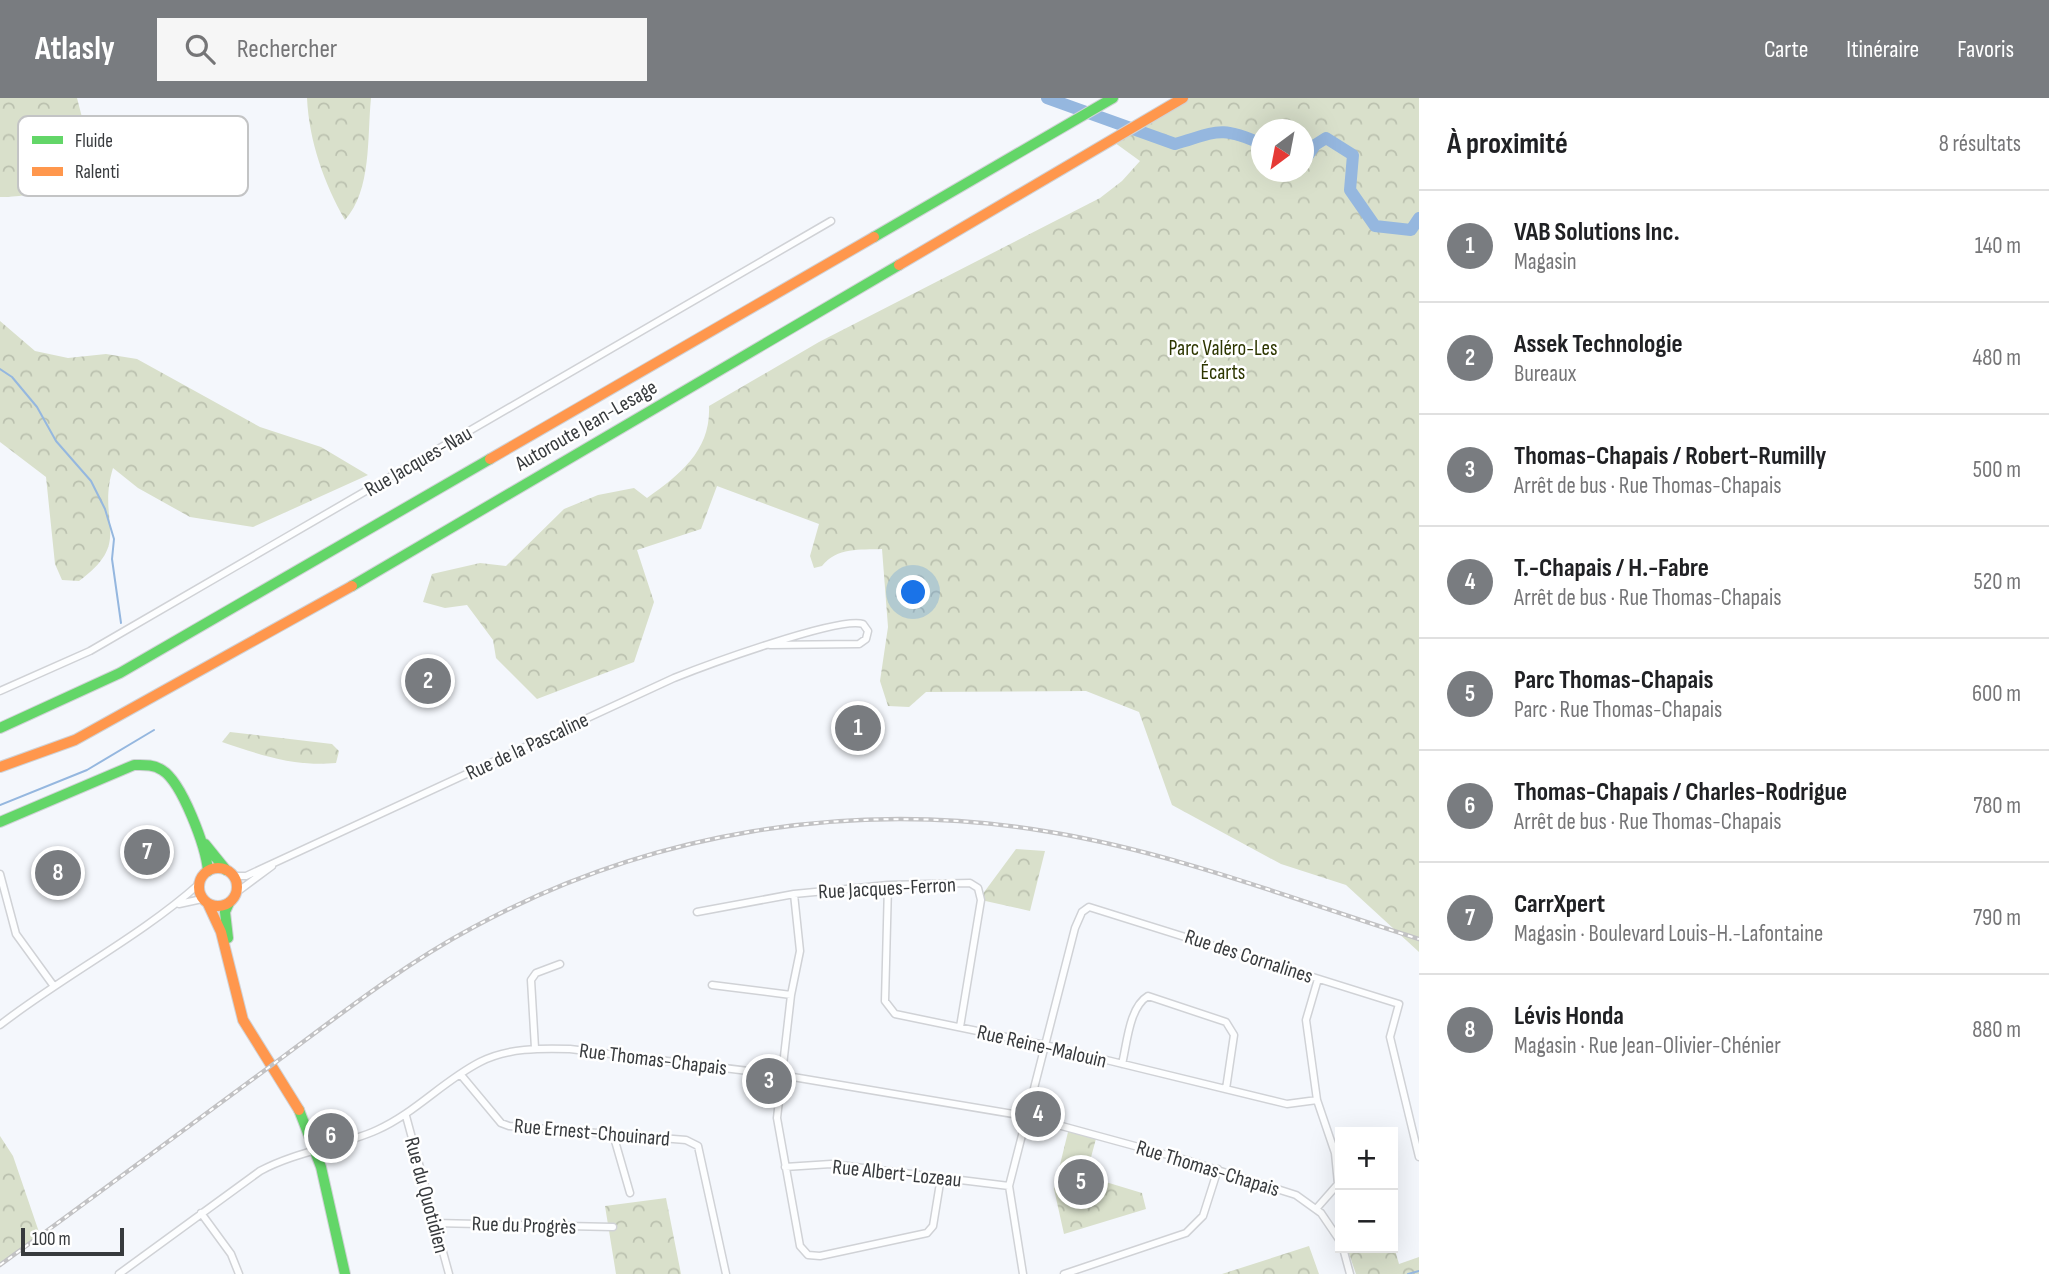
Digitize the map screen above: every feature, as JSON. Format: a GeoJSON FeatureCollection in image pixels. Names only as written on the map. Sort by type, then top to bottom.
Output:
{"type":"FeatureCollection","features":[{"type":"Feature","properties":{"kind":"main road","name":"Autoroute Jean-Lesage"},"geometry":{"type":"LineString","coordinates":[[0,727],[56,705],[120,673],[687,347],[810,271],[1113,98]]}},
{"type":"Feature","properties":{"kind":"main road","name":"Autoroute Jean-Lesage"},"geometry":{"type":"LineString","coordinates":[[0,767],[75,740],[299,616],[1179,100]]}},
{"type":"Feature","properties":{"kind":"main road"},"geometry":{"type":"LineString","coordinates":[[0,822],[134,765],[152,764],[166,772],[202,841],[229,873],[237,892],[225,912],[226,949]]}},
{"type":"Feature","properties":{"kind":"main road"},"geometry":{"type":"LineString","coordinates":[[202,841],[208,871],[199,884],[205,901],[218,921],[243,1020],[296,1103],[317,1148],[345,1274]]}},
{"type":"Feature","properties":{"kind":"main road"},"geometry":{"type":"LineString","coordinates":[[208,871],[229,873]]}},
{"type":"Feature","properties":{"kind":"main road"},"geometry":{"type":"LineString","coordinates":[[205,901],[219,907],[229,903]]}},
{"type":"Feature","properties":{"kind":"street","name":"Rue Jacques-Nau"},"geometry":{"type":"LineString","coordinates":[[0,691],[90,651],[831,222]]}},
{"type":"Feature","properties":{"kind":"street","name":"Rue de la Pascaline"},"geometry":{"type":"LineString","coordinates":[[229,873],[246,876],[674,678],[770,645],[849,623],[863,624],[868,631],[866,639],[859,645],[770,645]]}},
{"type":"Feature","properties":{"kind":"street","name":"Rue de la Pascaline"},"geometry":{"type":"LineString","coordinates":[[237,892],[288,856]]}},
{"type":"Feature","properties":{"kind":"street"},"geometry":{"type":"LineString","coordinates":[[0,874],[16,934],[53,985]]}},
{"type":"Feature","properties":{"kind":"street","name":"Rue Jacques-Ferron"},"geometry":{"type":"LineString","coordinates":[[697,912],[794,894],[888,885],[970,883],[982,895],[960,1027]]}},
{"type":"Feature","properties":{"kind":"street"},"geometry":{"type":"LineString","coordinates":[[0,1025],[53,985],[170,908],[199,884]]}},
{"type":"Feature","properties":{"kind":"street","name":"Rue Reine-Malouin"},"geometry":{"type":"LineString","coordinates":[[888,885],[884,1001],[895,1014],[1045,1045],[1287,1104],[1317,1100]]}},
{"type":"Feature","properties":{"kind":"street"},"geometry":{"type":"LineString","coordinates":[[794,894],[800,951],[791,995],[777,1118],[800,1246],[808,1255],[820,1256],[927,1233],[933,1226],[941,1177]]}},
{"type":"Feature","properties":{"kind":"street"},"geometry":{"type":"LineString","coordinates":[[170,908],[188,900],[205,901]]}},
{"type":"Feature","properties":{"kind":"street","name":"Rue des Cornalines"},"geometry":{"type":"LineString","coordinates":[[1045,1045],[1075,928],[1082,912],[1089,907],[1399,1004],[1390,1037],[1419,1157]]}},
{"type":"Feature","properties":{"kind":"street"},"geometry":{"type":"LineString","coordinates":[[535,1048],[531,980],[536,973],[560,964]]}},
{"type":"Feature","properties":{"kind":"street"},"geometry":{"type":"LineString","coordinates":[[1316,1209],[1338,1184],[1335,1153],[1317,1100],[1306,1020],[1318,978]]}},
{"type":"Feature","properties":{"kind":"street"},"geometry":{"type":"LineString","coordinates":[[712,985],[791,995]]}},
{"type":"Feature","properties":{"kind":"street"},"geometry":{"type":"LineString","coordinates":[[1122,1064],[1136,1010],[1140,1000],[1148,996],[1226,1022],[1234,1035],[1226,1089]]}},
{"type":"Feature","properties":{"kind":"street"},"geometry":{"type":"LineString","coordinates":[[1023,1274],[1009,1185],[1045,1045]]}},
{"type":"Feature","properties":{"kind":"street","name":"Rue Thomas-Chapais"},"geometry":{"type":"LineString","coordinates":[[118,1274],[260,1171],[317,1148],[375,1131],[405,1116],[482,1061],[535,1048],[570,1049],[781,1075],[1025,1116],[1218,1170],[1296,1195],[1316,1209],[1335,1234]]}},
{"type":"Feature","properties":{"kind":"street","name":"Rue Ernest-Chouinard"},"geometry":{"type":"LineString","coordinates":[[461,1074],[501,1123],[509,1126],[686,1140],[698,1146],[726,1274]]}},
{"type":"Feature","properties":{"kind":"street","name":"Rue du Quotidien"},"geometry":{"type":"LineString","coordinates":[[405,1116],[449,1274]]}},
{"type":"Feature","properties":{"kind":"street"},"geometry":{"type":"LineString","coordinates":[[613,1134],[630,1193]]}},
{"type":"Feature","properties":{"kind":"street","name":"Rue Albert-Lozeau"},"geometry":{"type":"LineString","coordinates":[[785,1167],[831,1164],[1009,1185]]}},
{"type":"Feature","properties":{"kind":"street"},"geometry":{"type":"LineString","coordinates":[[1064,1274],[1186,1233],[1203,1216],[1218,1170]]}},
{"type":"Feature","properties":{"kind":"street"},"geometry":{"type":"LineString","coordinates":[[201,1213],[231,1254],[239,1274]]}},
{"type":"Feature","properties":{"kind":"street","name":"Rue du Progrès"},"geometry":{"type":"LineString","coordinates":[[435,1223],[613,1227]]}},
{"type":"Feature","properties":{"kind":"street"},"geometry":{"type":"LineString","coordinates":[[1344,1253],[1350,1274]]}},
{"type":"Feature","properties":{"kind":"green space"},"geometry":{"type":"Polygon","coordinates":[[[0,98],[77,98],[82,116],[18,116],[18,196],[0,197],[0,98]]]}},
{"type":"Feature","properties":{"kind":"green space"},"geometry":{"type":"Polygon","coordinates":[[[307,98],[371,98],[364,178],[354,208],[345,220],[319,161],[307,98]]]}},
{"type":"Feature","properties":{"kind":"green space","name":"Parc Valéro-Les Écarts"},"geometry":{"type":"Polygon","coordinates":[[[1183,98],[1419,98],[1419,952],[1346,885],[1281,864],[1172,805],[1139,712],[1086,691],[926,692],[909,707],[888,706],[880,681],[888,627],[882,549],[842,553],[814,568],[810,556],[819,524],[717,486],[701,529],[637,550],[654,602],[634,662],[537,699],[496,658],[493,640],[467,605],[445,608],[423,602],[432,574],[480,563],[506,566],[564,509],[598,495],[634,488],[647,498],[692,460],[705,436],[709,406],[819,342],[1100,198],[1122,181],[1140,161],[1111,140],[1183,98]]]}},
{"type":"Feature","properties":{"kind":"green space"},"geometry":{"type":"Polygon","coordinates":[[[0,321],[35,351],[68,358],[106,354],[137,359],[260,427],[321,447],[368,475],[253,527],[190,517],[138,488],[113,468],[108,503],[109,542],[105,554],[96,567],[79,581],[62,580],[55,564],[46,477],[0,442],[0,321]]]}},
{"type":"Feature","properties":{"kind":"green space"},"geometry":{"type":"Polygon","coordinates":[[[230,732],[332,744],[339,751],[336,763],[292,762],[222,742],[230,732]]]}},
{"type":"Feature","properties":{"kind":"green space"},"geometry":{"type":"Polygon","coordinates":[[[1016,849],[1045,851],[1030,911],[981,900],[1016,849]]]}},
{"type":"Feature","properties":{"kind":"green space"},"geometry":{"type":"Polygon","coordinates":[[[1069,1128],[1097,1135],[1086,1176],[1142,1193],[1146,1209],[1064,1234],[1054,1189],[1069,1128]]]}},
{"type":"Feature","properties":{"kind":"green space"},"geometry":{"type":"Polygon","coordinates":[[[0,1136],[13,1156],[40,1235],[0,1263],[0,1136]]]}},
{"type":"Feature","properties":{"kind":"green space"},"geometry":{"type":"Polygon","coordinates":[[[666,1198],[681,1274],[616,1274],[605,1206],[666,1198]]]}},
{"type":"Feature","properties":{"kind":"green space"},"geometry":{"type":"Polygon","coordinates":[[[1309,1246],[1319,1274],[1222,1274],[1309,1246]]]}},
{"type":"Feature","properties":{"kind":"green space"},"geometry":{"type":"Polygon","coordinates":[[[1349,1253],[1396,1253],[1399,1264],[1419,1257],[1419,1274],[1356,1274],[1349,1253]]]}},
{"type":"Feature","properties":{"kind":"waterway"},"geometry":{"type":"LineString","coordinates":[[1047,98],[1175,144],[1218,132],[1236,134],[1251,140]]}},
{"type":"Feature","properties":{"kind":"waterway"},"geometry":{"type":"LineString","coordinates":[[1314,146],[1326,138],[1353,155],[1350,190],[1375,226],[1411,230],[1419,218]]}},
{"type":"Feature","properties":{"kind":"waterway"},"geometry":{"type":"LineString","coordinates":[[0,369],[12,377],[37,407],[56,441],[91,481],[105,509],[114,539],[112,559],[121,623]]}},
{"type":"Feature","properties":{"kind":"waterway"},"geometry":{"type":"LineString","coordinates":[[0,805],[87,770],[154,730]]}},
{"type":"Feature","properties":{"kind":"waterway"},"geometry":{"type":"LineString","coordinates":[[1408,1274],[1419,1271]]}},
{"type":"Feature","properties":{"kind":"railway"},"geometry":{"type":"LineString","coordinates":[[0,1265],[420,959],[472,928],[539,895],[609,868],[680,846],[753,831],[827,822],[901,819],[976,822],[1050,832],[1144,852],[1419,939]]}},
{"type":"Feature","properties":{"kind":"traffic: fast"},"geometry":{"type":"LineString","coordinates":[[874,237],[1113,98]]}},
{"type":"Feature","properties":{"kind":"traffic: fast"},"geometry":{"type":"LineString","coordinates":[[352,586],[899,265]]}},
{"type":"Feature","properties":{"kind":"traffic: fast"},"geometry":{"type":"LineString","coordinates":[[0,728],[120,673],[490,459]]}},
{"type":"Feature","properties":{"kind":"traffic: fast"},"geometry":{"type":"LineString","coordinates":[[0,822],[134,765],[152,766],[170,777],[185,801],[198,832],[208,871]]}},
{"type":"Feature","properties":{"kind":"traffic: fast"},"geometry":{"type":"LineString","coordinates":[[205,844],[226,870]]}},
{"type":"Feature","properties":{"kind":"traffic: fast"},"geometry":{"type":"LineString","coordinates":[[228,938],[225,912],[229,903]]}},
{"type":"Feature","properties":{"kind":"traffic: fast"},"geometry":{"type":"LineString","coordinates":[[299,1110],[321,1167],[345,1274]]}},
{"type":"Feature","properties":{"kind":"traffic: slow"},"geometry":{"type":"LineString","coordinates":[[899,265],[1183,98]]}},
{"type":"Feature","properties":{"kind":"traffic: slow"},"geometry":{"type":"LineString","coordinates":[[490,459],[874,237]]}},
{"type":"Feature","properties":{"kind":"traffic: slow"},"geometry":{"type":"LineString","coordinates":[[0,767],[75,740],[352,586]]}},
{"type":"Feature","properties":{"kind":"traffic: slow"},"geometry":{"type":"LineString","coordinates":[[218,868],[232,873],[237,887],[232,901],[218,906],[204,901],[199,887],[204,873],[218,868]]}},
{"type":"Feature","properties":{"kind":"traffic: slow"},"geometry":{"type":"LineString","coordinates":[[208,904],[221,932],[243,1020],[299,1110]]}},
{"type":"Feature","properties":{"kind":"place","name":"Assek Technologie"},"geometry":{"type":"Point","coordinates":[428,681]}},
{"type":"Feature","properties":{"kind":"place","name":"VAB Solutions Inc."},"geometry":{"type":"Point","coordinates":[858,728]}},
{"type":"Feature","properties":{"kind":"place","name":"CarrXpert"},"geometry":{"type":"Point","coordinates":[147,852]}},
{"type":"Feature","properties":{"kind":"place","name":"Lévis Honda"},"geometry":{"type":"Point","coordinates":[58,873]}},
{"type":"Feature","properties":{"kind":"place","name":"Thomas-Chapais / Robert-Rumilly"},"geometry":{"type":"Point","coordinates":[769,1081]}},
{"type":"Feature","properties":{"kind":"place","name":"T.-Chapais / H.-Fabre"},"geometry":{"type":"Point","coordinates":[1038,1114]}},
{"type":"Feature","properties":{"kind":"place","name":"Thomas-Chapais / Charles-Rodrigue"},"geometry":{"type":"Point","coordinates":[331,1136]}},
{"type":"Feature","properties":{"kind":"place","name":"Parc Thomas-Chapais"},"geometry":{"type":"Point","coordinates":[1081,1182]}}]}
